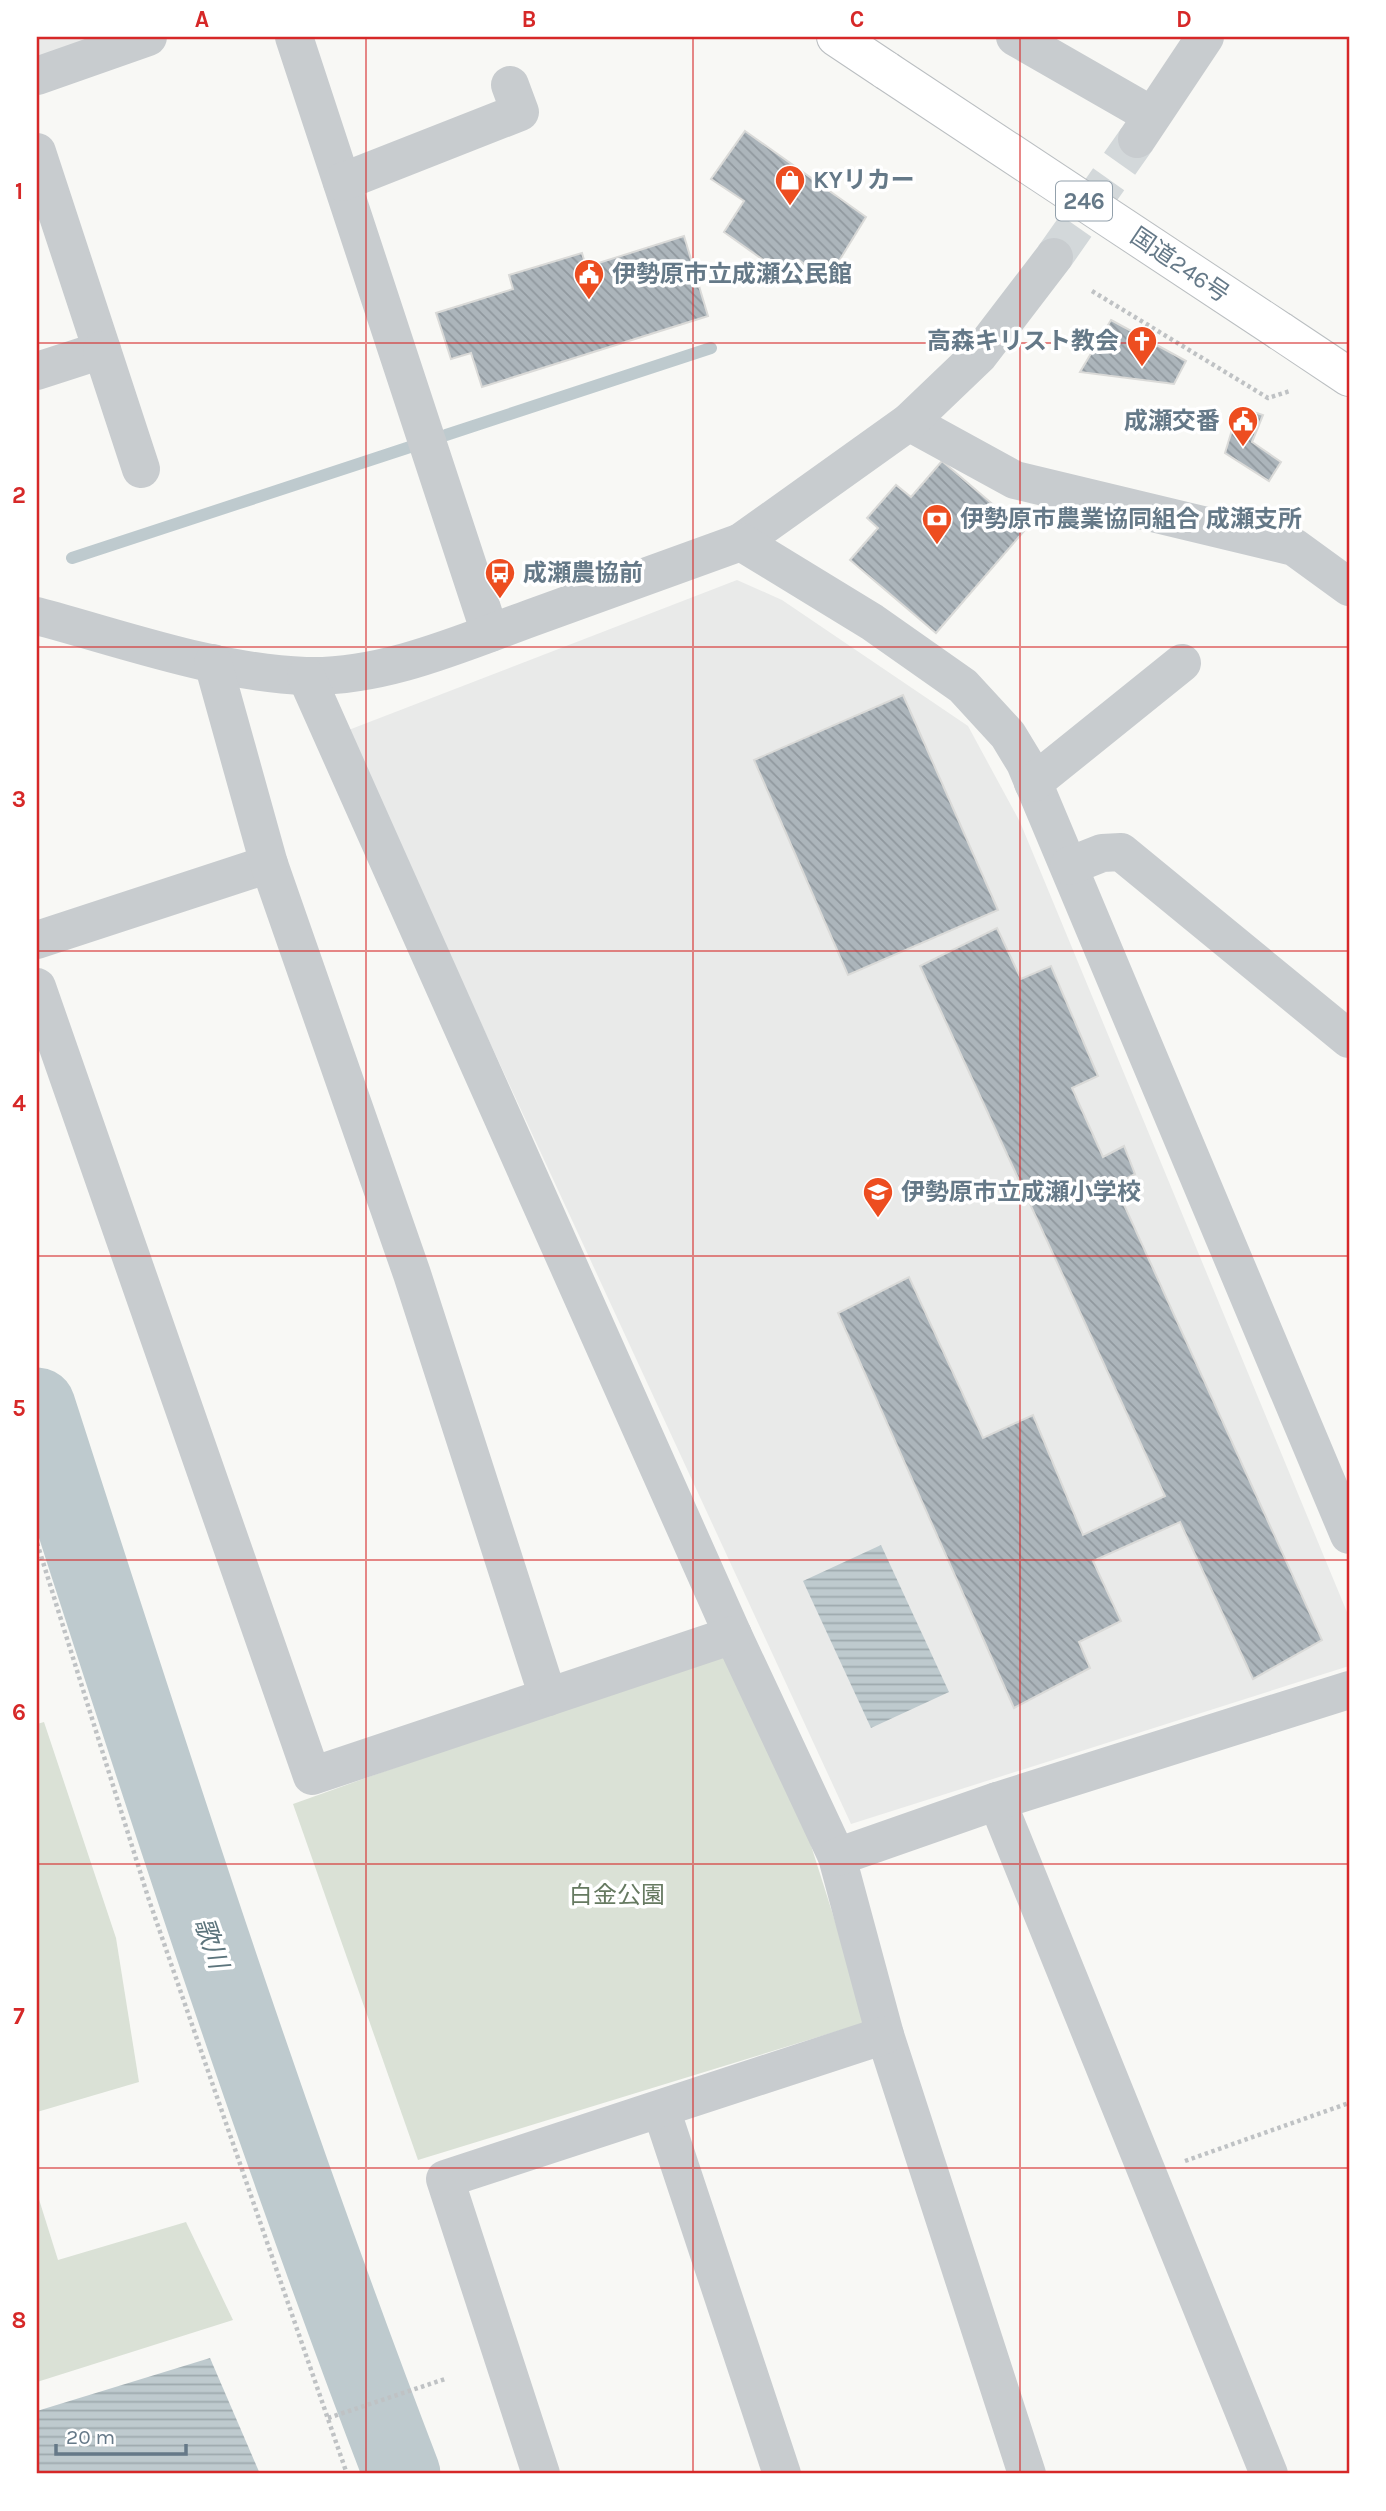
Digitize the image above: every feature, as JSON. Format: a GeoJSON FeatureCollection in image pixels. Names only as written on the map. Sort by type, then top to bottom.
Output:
{"type":"FeatureCollection","features":[{"type":"Feature","properties":{"kind":"highway","name":"国道246号"},"geometry":{"type":"LineString","coordinates":[[836,37],[1349,377]]}},
{"type":"Feature","properties":{"kind":"street"},"geometry":{"type":"LineString","coordinates":[[37,76],[148,37]]}},
{"type":"Feature","properties":{"kind":"street"},"geometry":{"type":"LineString","coordinates":[[294,37],[490,634]]}},
{"type":"Feature","properties":{"kind":"street"},"geometry":{"type":"LineString","coordinates":[[1015,37],[1144,127],[1205,37]]}},
{"type":"Feature","properties":{"kind":"street"},"geometry":{"type":"LineString","coordinates":[[342,182],[520,113]]}},
{"type":"Feature","properties":{"kind":"street"},"geometry":{"type":"LineString","coordinates":[[37,152],[141,469]]}},
{"type":"Feature","properties":{"kind":"street"},"geometry":{"type":"LineString","coordinates":[[37,616],[213,663],[306,676],[355,672],[402,663],[490,634],[741,542],[909,422],[979,355],[1054,257]]}},
{"type":"Feature","properties":{"kind":"street"},"geometry":{"type":"LineString","coordinates":[[37,371],[102,350]]}},
{"type":"Feature","properties":{"kind":"street"},"geometry":{"type":"LineString","coordinates":[[909,422],[1015,480],[1294,547],[1349,587]]}},
{"type":"Feature","properties":{"kind":"street"},"geometry":{"type":"LineString","coordinates":[[741,542],[872,622],[963,686],[1008,735],[1033,783],[1069,866],[1349,1535]]}},
{"type":"Feature","properties":{"kind":"street"},"geometry":{"type":"LineString","coordinates":[[213,663],[269,864],[412,1274],[548,1697]]}},
{"type":"Feature","properties":{"kind":"street"},"geometry":{"type":"LineString","coordinates":[[306,676],[733,1635],[837,1857],[885,2035],[1027,2474]]}},
{"type":"Feature","properties":{"kind":"street"},"geometry":{"type":"LineString","coordinates":[[1033,783],[1176,680]]}},
{"type":"Feature","properties":{"kind":"street"},"geometry":{"type":"LineString","coordinates":[[1069,866],[1102,853],[1121,852],[1349,1039]]}},
{"type":"Feature","properties":{"kind":"street"},"geometry":{"type":"LineString","coordinates":[[37,940],[269,864]]}},
{"type":"Feature","properties":{"kind":"street"},"geometry":{"type":"LineString","coordinates":[[37,987],[313,1776],[733,1635]]}},
{"type":"Feature","properties":{"kind":"street"},"geometry":{"type":"LineString","coordinates":[[837,1857],[997,1801],[1349,1690]]}},
{"type":"Feature","properties":{"kind":"street"},"geometry":{"type":"LineString","coordinates":[[997,1801],[1269,2474]]}},
{"type":"Feature","properties":{"kind":"street"},"geometry":{"type":"LineString","coordinates":[[541,2474],[445,2179],[885,2035]]}},
{"type":"Feature","properties":{"kind":"street"},"geometry":{"type":"LineString","coordinates":[[660,2109],[782,2474]]}},
{"type":"Feature","properties":{"kind":"path"},"geometry":{"type":"LineString","coordinates":[[1092,291],[1268,398],[1290,391]]}},
{"type":"Feature","properties":{"kind":"path"},"geometry":{"type":"LineString","coordinates":[[37,1543],[148,1897],[347,2474]]}},
{"type":"Feature","properties":{"kind":"path"},"geometry":{"type":"LineString","coordinates":[[1148,2174],[1349,2103]]}},
{"type":"Feature","properties":{"kind":"path"},"geometry":{"type":"LineString","coordinates":[[328,2418],[445,2379]]}},
{"type":"Feature","properties":{"kind":"shaded area"},"geometry":{"type":"Polygon","coordinates":[[[37,37],[97,37],[39,57],[37,37]]]}},
{"type":"Feature","properties":{"kind":"shaded area","name":"伊勢原市立成瀬小学校"},"geometry":{"type":"Polygon","coordinates":[[[737,580],[782,600],[968,726],[1020,822],[1349,1617],[1349,1666],[851,1824],[346,731],[737,580]]]}},
{"type":"Feature","properties":{"kind":"shaded area"},"geometry":{"type":"Polygon","coordinates":[[[881,1545],[949,1692],[871,1728],[803,1581],[881,1545]]]}},
{"type":"Feature","properties":{"kind":"shaded area"},"geometry":{"type":"Polygon","coordinates":[[[210,2358],[260,2474],[37,2474],[37,2411],[210,2358]]]}},
{"type":"Feature","properties":{"kind":"green space","name":"白金公園"},"geometry":{"type":"Polygon","coordinates":[[[724,1650],[808,1836],[867,2022],[418,2160],[293,1804],[724,1650]]]}},
{"type":"Feature","properties":{"kind":"green space"},"geometry":{"type":"Polygon","coordinates":[[[44,1722],[116,1938],[139,2082],[37,2112],[37,1724],[44,1722]]]}},
{"type":"Feature","properties":{"kind":"green space"},"geometry":{"type":"Polygon","coordinates":[[[37,2193],[58,2260],[186,2222],[233,2320],[37,2382],[37,2193]]]}},
{"type":"Feature","properties":{"kind":"building"},"geometry":{"type":"Polygon","coordinates":[[[745,131],[866,217],[839,261],[813,271],[799,260],[787,277],[724,232],[744,201],[711,179],[745,131]]]}},
{"type":"Feature","properties":{"kind":"building","name":"伊勢原市立成瀬公民館"},"geometry":{"type":"Polygon","coordinates":[[[684,236],[708,316],[482,387],[471,353],[451,359],[436,313],[513,289],[509,275],[582,253],[586,267],[684,236]]]}},
{"type":"Feature","properties":{"kind":"building"},"geometry":{"type":"Polygon","coordinates":[[[1111,320],[1186,361],[1174,384],[1080,372],[1111,320]]]}},
{"type":"Feature","properties":{"kind":"building","name":"成瀬交番"},"geometry":{"type":"Polygon","coordinates":[[[1239,407],[1263,415],[1252,442],[1281,462],[1269,481],[1225,453],[1239,407]]]}},
{"type":"Feature","properties":{"kind":"building","name":"伊勢原市農業協同組合 成瀬支所"},"geometry":{"type":"Polygon","coordinates":[[[942,461],[1024,531],[936,633],[850,560],[878,528],[867,518],[896,485],[911,497],[942,461]]]}},
{"type":"Feature","properties":{"kind":"building"},"geometry":{"type":"Polygon","coordinates":[[[903,695],[998,910],[848,975],[754,760],[903,695]]]}},
{"type":"Feature","properties":{"kind":"building"},"geometry":{"type":"Polygon","coordinates":[[[997,928],[1021,979],[1051,966],[1098,1076],[1072,1088],[1103,1157],[1124,1146],[1135,1174],[1115,1185],[1322,1640],[1253,1679],[1180,1522],[1093,1561],[1121,1621],[1079,1642],[1090,1668],[1014,1708],[838,1313],[909,1277],[983,1438],[1033,1415],[1083,1535],[1165,1496],[920,966],[997,928]]]}},
{"type":"Feature","properties":{"kind":"waterway"},"geometry":{"type":"LineString","coordinates":[[446,435],[711,348]]}},
{"type":"Feature","properties":{"kind":"waterway"},"geometry":{"type":"LineString","coordinates":[[72,558],[413,446]]}},
{"type":"Feature","properties":{"kind":"waterway","name":"歌川"},"geometry":{"type":"LineString","coordinates":[[37,1406],[167,1809],[258,2076],[352,2342],[402,2474]]}},
{"type":"Feature","properties":{"kind":"tunnel"},"geometry":{"type":"LineString","coordinates":[[1054,257],[1137,139]]}},
{"type":"Feature","properties":{"kind":"place","name":"KYリカー"},"geometry":{"type":"Point","coordinates":[790,207]}},
{"type":"Feature","properties":{"kind":"place","name":"伊勢原市立成瀬公民館"},"geometry":{"type":"Point","coordinates":[589,301]}},
{"type":"Feature","properties":{"kind":"place","name":"高森キリスト教会"},"geometry":{"type":"Point","coordinates":[1142,368]}},
{"type":"Feature","properties":{"kind":"place","name":"成瀬交番"},"geometry":{"type":"Point","coordinates":[1243,448]}},
{"type":"Feature","properties":{"kind":"place","name":"伊勢原市農業協同組合 成瀬支所"},"geometry":{"type":"Point","coordinates":[937,546]}},
{"type":"Feature","properties":{"kind":"place","name":"成瀬農協前"},"geometry":{"type":"Point","coordinates":[500,600]}},
{"type":"Feature","properties":{"kind":"place","name":"伊勢原市立成瀬小学校"},"geometry":{"type":"Point","coordinates":[878,1219]}}]}
